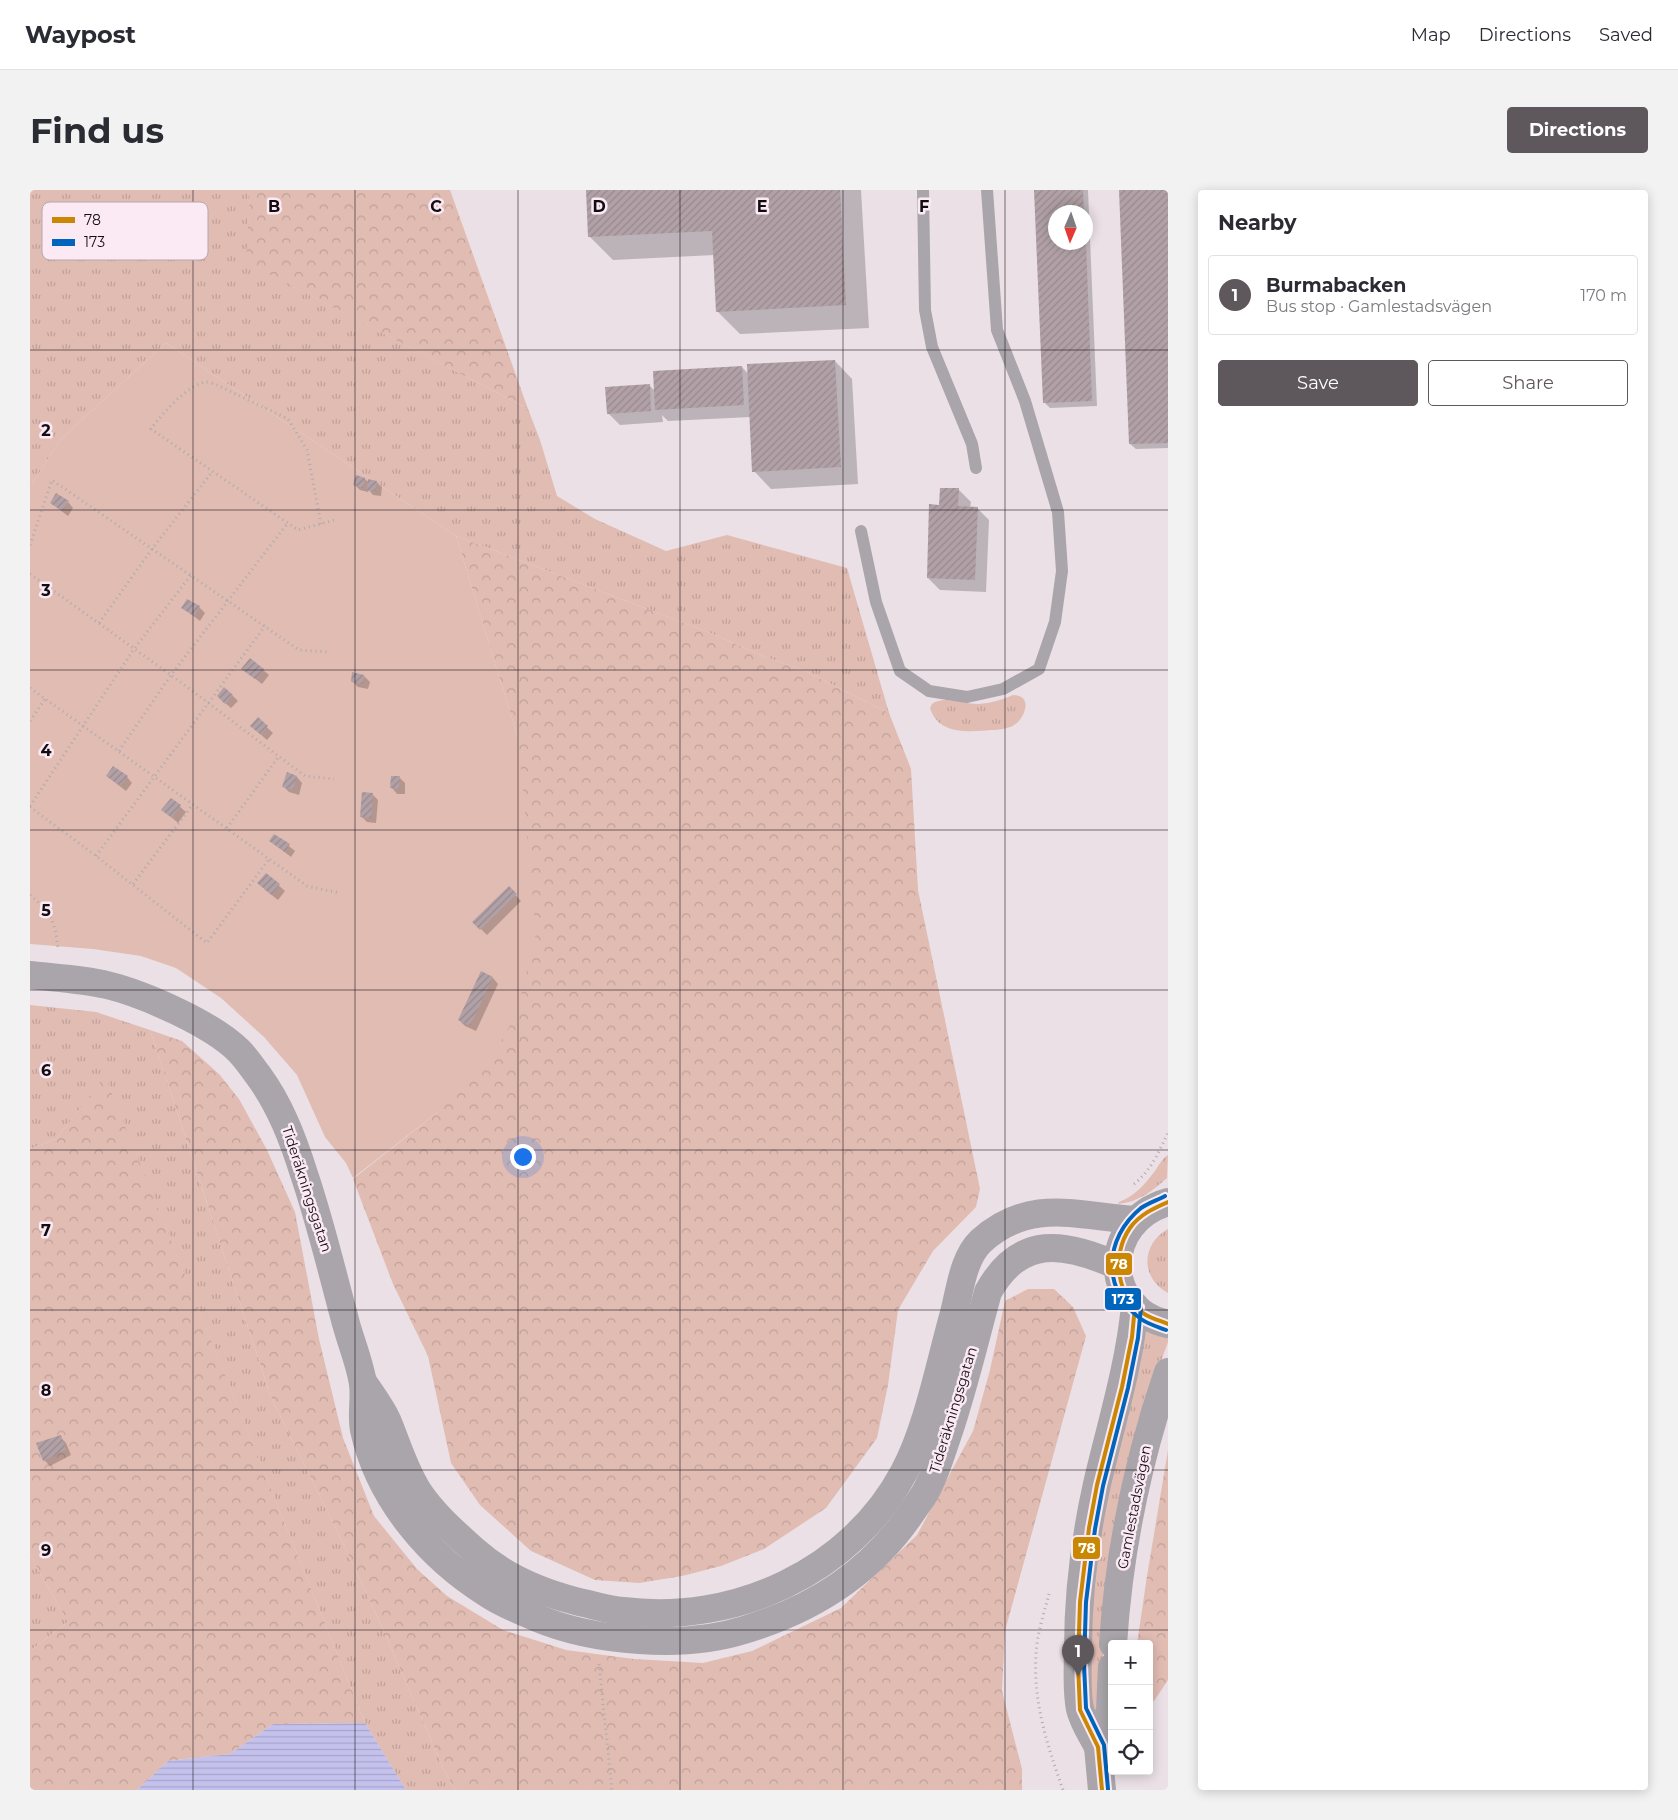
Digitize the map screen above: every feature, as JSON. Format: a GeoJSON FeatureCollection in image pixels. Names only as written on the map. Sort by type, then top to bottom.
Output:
{"type":"FeatureCollection","features":[{"type":"Feature","properties":{"kind":"street","name":"Tideräkningsgatan"},"geometry":{"type":"LineString","coordinates":[[30,976],[108,985],[145,998],[202,1024],[238,1050],[261,1079],[279,1107],[294,1142],[318,1215],[345,1322],[363,1382],[386,1418],[406,1469],[417,1489],[432,1510],[478,1554],[501,1570],[554,1596],[624,1612],[672,1613],[719,1608],[763,1594],[800,1578],[827,1560],[853,1539],[875,1516],[905,1471],[927,1413],[966,1267],[980,1242],[1010,1221],[1045,1212],[1078,1213],[1104,1218],[1135,1220]]}},
{"type":"Feature","properties":{"kind":"street"},"geometry":{"type":"LineString","coordinates":[[1166,1200],[1147,1210],[1135,1220],[1122,1239],[1118,1266],[1123,1288],[1135,1306],[1148,1316],[1168,1324]]}},
{"type":"Feature","properties":{"kind":"street","name":"Tideräkningsgatan"},"geometry":{"type":"LineString","coordinates":[[363,1382],[363,1426],[382,1480],[396,1507],[438,1555],[490,1596],[549,1623],[580,1631],[645,1640],[671,1641],[717,1637],[740,1632],[781,1618],[812,1603],[851,1577],[889,1543],[929,1487],[960,1399],[988,1292],[1004,1267],[1017,1257],[1033,1250],[1050,1248],[1072,1249],[1118,1266]]}},
{"type":"Feature","properties":{"kind":"street"},"geometry":{"type":"LineString","coordinates":[[1102,1790],[1098,1747],[1080,1710],[1078,1664],[1080,1602],[1089,1528],[1097,1485],[1122,1387],[1132,1337],[1135,1306]]}},
{"type":"Feature","properties":{"kind":"street","name":"Gamlestadsvägen"},"geometry":{"type":"LineString","coordinates":[[1113,1640],[1127,1532],[1150,1428],[1168,1372]]}},
{"type":"Feature","properties":{"kind":"street"},"geometry":{"type":"LineString","coordinates":[[1098,1747],[1110,1710],[1111,1685]]}},
{"type":"Feature","properties":{"kind":"lane"},"geometry":{"type":"LineString","coordinates":[[923,190],[925,310],[932,347],[972,444],[976,468]]}},
{"type":"Feature","properties":{"kind":"lane"},"geometry":{"type":"LineString","coordinates":[[861,531],[876,602],[900,671],[929,691],[967,697],[1003,689],[1039,669],[1055,622],[1062,571],[1058,512],[1026,401],[997,330],[987,190]]}},
{"type":"Feature","properties":{"kind":"path"},"geometry":{"type":"LineString","coordinates":[[321,524],[307,450],[288,419],[217,385],[206,382],[182,396],[161,415],[151,429],[298,530],[321,524],[335,520]]}},
{"type":"Feature","properties":{"kind":"path"},"geometry":{"type":"LineString","coordinates":[[99,623],[152,549],[212,472]]}},
{"type":"Feature","properties":{"kind":"path"},"geometry":{"type":"LineString","coordinates":[[30,545],[52,480],[299,650],[330,652]]}},
{"type":"Feature","properties":{"kind":"path"},"geometry":{"type":"LineString","coordinates":[[119,751],[171,675],[227,600],[288,524]]}},
{"type":"Feature","properties":{"kind":"path"},"geometry":{"type":"LineString","coordinates":[[30,574],[171,675],[305,776],[334,778]]}},
{"type":"Feature","properties":{"kind":"path"},"geometry":{"type":"LineString","coordinates":[[191,575],[134,649],[30,806],[208,944],[269,859]]}},
{"type":"Feature","properties":{"kind":"path"},"geometry":{"type":"LineString","coordinates":[[96,856],[265,626]]}},
{"type":"Feature","properties":{"kind":"path"},"geometry":{"type":"LineString","coordinates":[[30,688],[307,886],[338,893]]}},
{"type":"Feature","properties":{"kind":"path"},"geometry":{"type":"LineString","coordinates":[[30,721],[46,699]]}},
{"type":"Feature","properties":{"kind":"path"},"geometry":{"type":"LineString","coordinates":[[227,828],[279,756]]}},
{"type":"Feature","properties":{"kind":"path"},"geometry":{"type":"LineString","coordinates":[[133,884],[193,804]]}},
{"type":"Feature","properties":{"kind":"path"},"geometry":{"type":"LineString","coordinates":[[30,895],[43,906],[52,919],[56,933],[58,954]]}},
{"type":"Feature","properties":{"kind":"path"},"geometry":{"type":"LineString","coordinates":[[1163,1142],[1168,1144]]}},
{"type":"Feature","properties":{"kind":"path"},"geometry":{"type":"LineString","coordinates":[[599,1656],[612,1790]]}},
{"type":"Feature","properties":{"kind":"green space"},"geometry":{"type":"Polygon","coordinates":[[[30,190],[250,190],[247,262],[528,409],[540,440],[557,496],[595,519],[666,551],[727,535],[847,568],[889,713],[805,671],[456,536],[166,343],[61,439],[30,487],[30,190]]]}},
{"type":"Feature","properties":{"kind":"green space"},"geometry":{"type":"Polygon","coordinates":[[[250,190],[450,190],[528,409],[246,262],[250,190]]]}},
{"type":"Feature","properties":{"kind":"green space"},"geometry":{"type":"Polygon","coordinates":[[[166,343],[456,536],[518,738],[536,933],[516,1015],[485,1068],[439,1111],[353,1178],[346,1163],[325,1137],[297,1075],[264,1037],[221,998],[176,968],[141,956],[93,949],[30,944],[30,487],[61,439],[166,343]]]}},
{"type":"Feature","properties":{"kind":"green space"},"geometry":{"type":"Polygon","coordinates":[[[456,536],[805,671],[889,713],[911,769],[918,890],[980,1189],[976,1207],[933,1251],[898,1310],[888,1385],[877,1438],[826,1508],[764,1549],[721,1566],[682,1576],[639,1583],[595,1580],[531,1551],[480,1505],[451,1463],[428,1356],[393,1284],[353,1179],[439,1111],[518,738],[456,536]]]}},
{"type":"Feature","properties":{"kind":"green space"},"geometry":{"type":"Polygon","coordinates":[[[1013,695],[1023,698],[1026,706],[1025,711],[1017,723],[1011,727],[1001,729],[955,730],[940,723],[934,717],[930,708],[932,704],[942,700],[978,704],[996,701],[1013,695]]]}},
{"type":"Feature","properties":{"kind":"green space"},"geometry":{"type":"Polygon","coordinates":[[[30,1005],[96,1012],[150,1030],[271,1397],[342,1541],[383,1629],[443,1768],[455,1790],[406,1790],[365,1723],[105,1077],[56,1139],[30,1149],[30,1005]]]}},
{"type":"Feature","properties":{"kind":"green space"},"geometry":{"type":"Polygon","coordinates":[[[150,1030],[182,1041],[219,1074],[239,1099],[267,1150],[295,1212],[319,1339],[343,1438],[374,1516],[417,1569],[447,1596],[503,1630],[566,1650],[634,1659],[703,1663],[752,1651],[841,1608],[917,1535],[973,1431],[990,1370],[1005,1301],[1028,1289],[1054,1289],[1073,1307],[1086,1336],[1005,1631],[1002,1691],[1022,1769],[1022,1790],[455,1790],[443,1768],[383,1629],[342,1541],[271,1397],[150,1030]]]}},
{"type":"Feature","properties":{"kind":"green space"},"geometry":{"type":"Polygon","coordinates":[[[105,1076],[365,1723],[273,1724],[230,1754],[168,1761],[137,1790],[30,1790],[30,1651],[68,1622],[30,1555],[30,1149],[56,1139],[105,1076]]]}},
{"type":"Feature","properties":{"kind":"green space"},"geometry":{"type":"Polygon","coordinates":[[[1168,1155],[1167,1178],[1139,1198],[1118,1204],[1139,1189],[1168,1155]]]}},
{"type":"Feature","properties":{"kind":"green space"},"geometry":{"type":"Polygon","coordinates":[[[1168,1229],[1168,1293],[1152,1279],[1147,1261],[1153,1243],[1159,1235],[1168,1229]]]}},
{"type":"Feature","properties":{"kind":"green space"},"geometry":{"type":"Polygon","coordinates":[[[1146,1329],[1168,1336],[1168,1342],[1156,1375],[1105,1611],[1101,1706],[1097,1716],[1090,1705],[1088,1659],[1096,1552],[1126,1405],[1146,1329]]]}},
{"type":"Feature","properties":{"kind":"green space"},"geometry":{"type":"Polygon","coordinates":[[[1168,1450],[1168,1680],[1154,1701],[1153,1640],[1138,1640],[1168,1450]]]}},
{"type":"Feature","properties":{"kind":"green space"},"geometry":{"type":"Polygon","coordinates":[[[30,1555],[68,1622],[30,1651],[30,1555]]]}},
{"type":"Feature","properties":{"kind":"water"},"geometry":{"type":"Polygon","coordinates":[[[365,1723],[406,1790],[137,1790],[168,1761],[230,1754],[273,1724],[365,1723]]]}},
{"type":"Feature","properties":{"kind":"building"},"geometry":{"type":"Polygon","coordinates":[[[586,190],[840,190],[846,305],[716,312],[712,231],[588,237],[586,190]]]}},
{"type":"Feature","properties":{"kind":"building"},"geometry":{"type":"Polygon","coordinates":[[[1034,190],[1083,190],[1084,205],[1048,205],[1048,250],[1086,250],[1092,401],[1043,403],[1034,190]]]}},
{"type":"Feature","properties":{"kind":"building"},"geometry":{"type":"Polygon","coordinates":[[[1119,190],[1168,190],[1168,443],[1129,444],[1119,190]]]}},
{"type":"Feature","properties":{"kind":"building"},"geometry":{"type":"Polygon","coordinates":[[[835,360],[841,467],[752,472],[747,364],[835,360]]]}},
{"type":"Feature","properties":{"kind":"building"},"geometry":{"type":"Polygon","coordinates":[[[742,366],[744,405],[655,410],[653,371],[742,366]]]}},
{"type":"Feature","properties":{"kind":"building"},"geometry":{"type":"Polygon","coordinates":[[[650,384],[651,411],[607,414],[605,387],[650,384]]]}},
{"type":"Feature","properties":{"kind":"building"},"geometry":{"type":"Polygon","coordinates":[[[356,475],[365,478],[363,488],[353,485],[356,475]]]}},
{"type":"Feature","properties":{"kind":"building"},"geometry":{"type":"Polygon","coordinates":[[[368,479],[377,481],[375,491],[366,490],[368,479]]]}},
{"type":"Feature","properties":{"kind":"building"},"geometry":{"type":"Polygon","coordinates":[[[940,488],[959,488],[958,506],[978,507],[975,580],[927,578],[929,504],[939,505],[940,488]]]}},
{"type":"Feature","properties":{"kind":"building"},"geometry":{"type":"Polygon","coordinates":[[[56,493],[69,501],[62,511],[50,503],[56,493]]]}},
{"type":"Feature","properties":{"kind":"building"},"geometry":{"type":"Polygon","coordinates":[[[187,599],[200,606],[194,616],[181,608],[187,599]]]}},
{"type":"Feature","properties":{"kind":"building"},"geometry":{"type":"Polygon","coordinates":[[[250,658],[264,669],[255,679],[241,669],[250,658]]]}},
{"type":"Feature","properties":{"kind":"building"},"geometry":{"type":"Polygon","coordinates":[[[352,672],[364,675],[363,684],[351,682],[352,672]]]}},
{"type":"Feature","properties":{"kind":"building"},"geometry":{"type":"Polygon","coordinates":[[[224,687],[233,695],[225,704],[217,696],[224,687]]]}},
{"type":"Feature","properties":{"kind":"building"},"geometry":{"type":"Polygon","coordinates":[[[258,717],[268,726],[261,735],[250,726],[258,717]]]}},
{"type":"Feature","properties":{"kind":"building"},"geometry":{"type":"Polygon","coordinates":[[[113,766],[128,776],[120,786],[106,776],[113,766]]]}},
{"type":"Feature","properties":{"kind":"building"},"geometry":{"type":"Polygon","coordinates":[[[287,772],[297,776],[293,790],[282,787],[287,772]]]}},
{"type":"Feature","properties":{"kind":"building"},"geometry":{"type":"Polygon","coordinates":[[[391,776],[400,776],[399,789],[390,788],[391,776]]]}},
{"type":"Feature","properties":{"kind":"building"},"geometry":{"type":"Polygon","coordinates":[[[362,792],[373,793],[371,818],[360,817],[362,792]]]}},
{"type":"Feature","properties":{"kind":"building"},"geometry":{"type":"Polygon","coordinates":[[[171,798],[181,805],[172,818],[161,810],[171,798]]]}},
{"type":"Feature","properties":{"kind":"building"},"geometry":{"type":"Polygon","coordinates":[[[274,834],[290,844],[285,852],[269,841],[274,834]]]}},
{"type":"Feature","properties":{"kind":"building"},"geometry":{"type":"Polygon","coordinates":[[[266,873],[280,884],[272,895],[257,883],[266,873]]]}},
{"type":"Feature","properties":{"kind":"building"},"geometry":{"type":"Polygon","coordinates":[[[509,886],[517,894],[480,930],[472,922],[509,886]]]}},
{"type":"Feature","properties":{"kind":"building"},"geometry":{"type":"Polygon","coordinates":[[[481,971],[493,977],[470,1026],[458,1020],[481,971]]]}},
{"type":"Feature","properties":{"kind":"building"},"geometry":{"type":"Polygon","coordinates":[[[61,1435],[66,1450],[43,1461],[36,1443],[61,1435]]]}},
{"type":"Feature","properties":{"kind":"transit line","name":"173"},"geometry":{"type":"LineString","coordinates":[[1165,1196],[1141,1208],[1129,1220],[1120,1234],[1114,1249],[1112,1264],[1119,1294],[1128,1307],[1144,1321],[1166,1330]]}},
{"type":"Feature","properties":{"kind":"transit line","name":"78"},"geometry":{"type":"LineString","coordinates":[[1168,1202],[1147,1212],[1134,1223],[1124,1239],[1119,1263],[1123,1287],[1128,1298],[1146,1315],[1168,1324]]}},
{"type":"Feature","properties":{"kind":"transit line","name":"78"},"geometry":{"type":"LineString","coordinates":[[1102,1790],[1098,1747],[1080,1710],[1078,1664],[1080,1602],[1089,1528],[1097,1485],[1122,1387],[1132,1337],[1135,1306]]}},
{"type":"Feature","properties":{"kind":"transit line","name":"173"},"geometry":{"type":"LineString","coordinates":[[1108,1789],[1104,1745],[1086,1708],[1084,1664],[1086,1602],[1095,1529],[1103,1486],[1128,1388],[1138,1338],[1141,1307]]}},
{"type":"Feature","properties":{"kind":"place","name":"Burmabacken"},"geometry":{"type":"Point","coordinates":[1078,1676]}}]}
